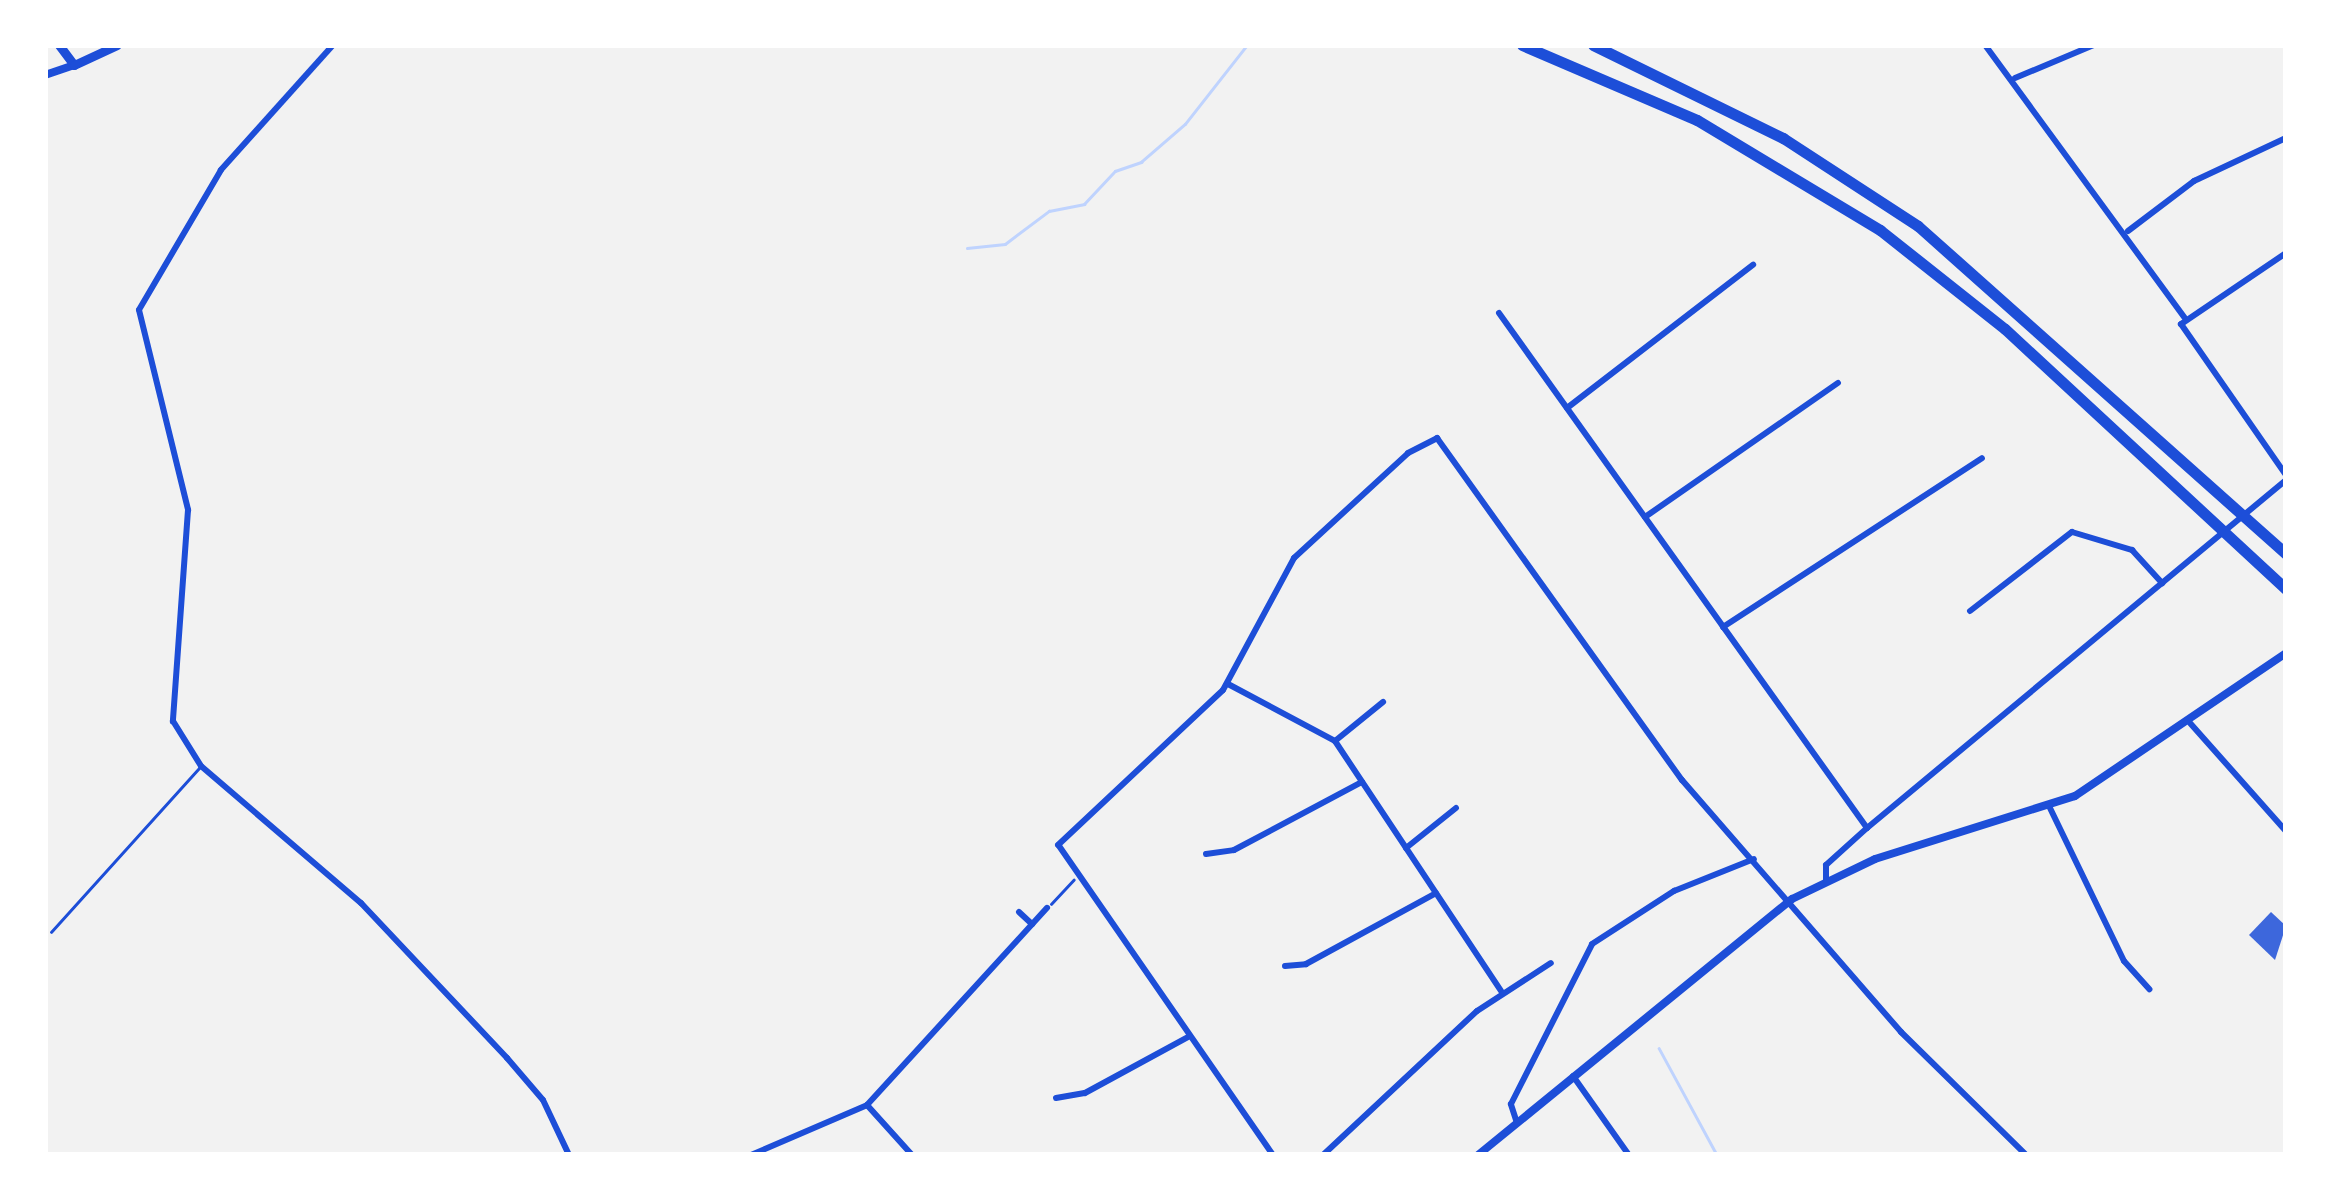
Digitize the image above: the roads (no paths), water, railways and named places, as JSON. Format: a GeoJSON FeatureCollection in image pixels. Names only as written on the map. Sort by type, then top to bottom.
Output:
{"type":"FeatureCollection","features":[{"type":"Feature","properties":{"kind":"highway"},"geometry":{"type":"LineString","coordinates":[[1522,45],[1697,120],[1869,222],[1985,312],[2286,589]]}},
{"type":"Feature","properties":{"kind":"highway"},"geometry":{"type":"LineString","coordinates":[[1594,45],[1736,112],[1896,210],[2002,292],[2286,554]]}},
{"type":"Feature","properties":{"kind":"main road"},"geometry":{"type":"LineString","coordinates":[[59,45],[74,65],[117,45]]}},
{"type":"Feature","properties":{"kind":"street"},"geometry":{"type":"LineString","coordinates":[[333,45],[221,170],[139,310],[188,510],[169,701],[201,766],[384,926],[534,1089],[569,1155]]}},
{"type":"Feature","properties":{"kind":"street"},"geometry":{"type":"LineString","coordinates":[[1826,880],[1826,865],[1867,828],[2286,478],[2185,336],[2185,318],[2128,230],[2015,78],[1984,45]]}},
{"type":"Feature","properties":{"kind":"street"},"geometry":{"type":"LineString","coordinates":[[2015,78],[2094,45]]}},
{"type":"Feature","properties":{"kind":"street"},"geometry":{"type":"LineString","coordinates":[[45,75],[74,65]]}},
{"type":"Feature","properties":{"kind":"street"},"geometry":{"type":"LineString","coordinates":[[2128,230],[2194,181],[2286,138]]}},
{"type":"Feature","properties":{"kind":"street"},"geometry":{"type":"LineString","coordinates":[[2185,318],[2286,253]]}},
{"type":"Feature","properties":{"kind":"street"},"geometry":{"type":"LineString","coordinates":[[1567,408],[1753,265]]}},
{"type":"Feature","properties":{"kind":"street"},"geometry":{"type":"LineString","coordinates":[[1498,313],[1867,828]]}},
{"type":"Feature","properties":{"kind":"street"},"geometry":{"type":"LineString","coordinates":[[1645,517],[1838,383]]}},
{"type":"Feature","properties":{"kind":"street"},"geometry":{"type":"LineString","coordinates":[[1273,1155],[1075,878],[1060,841],[1228,684],[1294,558],[1408,452],[1437,438],[1682,780],[1792,899],[1901,1032],[2026,1155]]}},
{"type":"Feature","properties":{"kind":"street"},"geometry":{"type":"LineString","coordinates":[[1723,626],[1982,458]]}},
{"type":"Feature","properties":{"kind":"street"},"geometry":{"type":"LineString","coordinates":[[1970,612],[2072,532],[2132,550],[2162,583]]}},
{"type":"Feature","properties":{"kind":"street"},"geometry":{"type":"LineString","coordinates":[[1478,1155],[1792,899],[1826,880],[2050,808],[2190,723],[2286,652]]}},
{"type":"Feature","properties":{"kind":"street"},"geometry":{"type":"LineString","coordinates":[[1228,684],[1335,741],[1500,991]]}},
{"type":"Feature","properties":{"kind":"street"},"geometry":{"type":"LineString","coordinates":[[1335,741],[1383,702]]}},
{"type":"Feature","properties":{"kind":"street"},"geometry":{"type":"LineString","coordinates":[[2190,723],[2286,831]]}},
{"type":"Feature","properties":{"kind":"street"},"geometry":{"type":"LineString","coordinates":[[1206,854],[1234,850],[1362,782]]}},
{"type":"Feature","properties":{"kind":"street"},"geometry":{"type":"LineString","coordinates":[[1406,848],[1456,808]]}},
{"type":"Feature","properties":{"kind":"street"},"geometry":{"type":"LineString","coordinates":[[2050,808],[2124,961],[2149,988]]}},
{"type":"Feature","properties":{"kind":"street"},"geometry":{"type":"LineString","coordinates":[[1517,1123],[1511,1104],[1592,944],[1674,891],[1754,860]]}},
{"type":"Feature","properties":{"kind":"street"},"geometry":{"type":"LineString","coordinates":[[1285,966],[1306,964],[1436,894]]}},
{"type":"Feature","properties":{"kind":"street"},"geometry":{"type":"LineString","coordinates":[[751,1155],[868,1105],[1047,908]]}},
{"type":"Feature","properties":{"kind":"street"},"geometry":{"type":"LineString","coordinates":[[1018,912],[1032,924]]}},
{"type":"Feature","properties":{"kind":"street"},"geometry":{"type":"LineString","coordinates":[[1324,1155],[1500,991],[1551,963]]}},
{"type":"Feature","properties":{"kind":"street"},"geometry":{"type":"LineString","coordinates":[[1056,1098],[1085,1093],[1188,1037]]}},
{"type":"Feature","properties":{"kind":"street"},"geometry":{"type":"LineString","coordinates":[[1573,1076],[1629,1155]]}},
{"type":"Feature","properties":{"kind":"street"},"geometry":{"type":"LineString","coordinates":[[868,1105],[912,1155]]}},
{"type":"Feature","properties":{"kind":"lane"},"geometry":{"type":"LineString","coordinates":[[51,932],[201,766]]}},
{"type":"Feature","properties":{"kind":"waterway"},"geometry":{"type":"LineString","coordinates":[[967,248],[1005,244],[1049,211],[1084,204],[1115,171],[1141,162],[1185,124],[1247,45]]}},
{"type":"Feature","properties":{"kind":"waterway"},"geometry":{"type":"LineString","coordinates":[[1659,1048],[1717,1155]]}}]}
